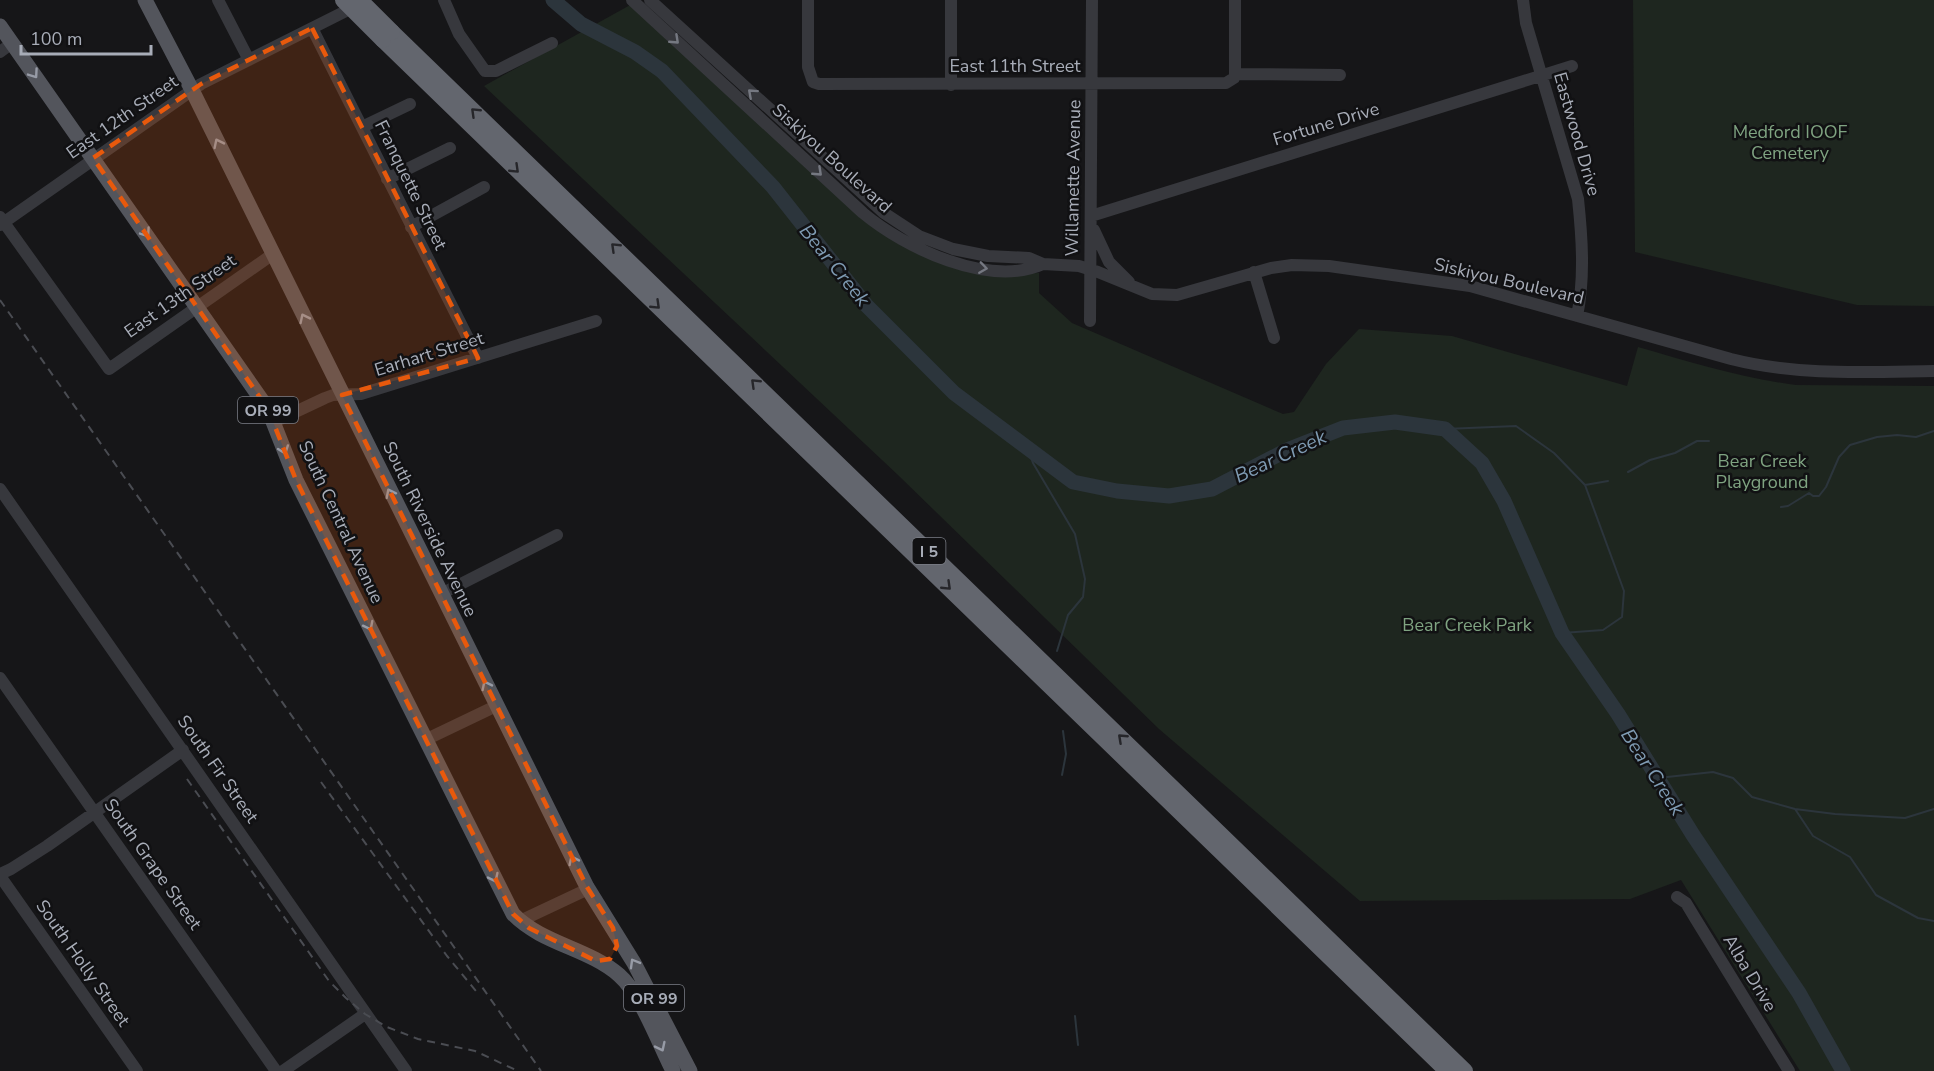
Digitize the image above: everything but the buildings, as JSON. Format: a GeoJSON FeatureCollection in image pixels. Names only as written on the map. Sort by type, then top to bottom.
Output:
{"type":"FeatureCollection","features":[{"type":"Feature","properties":{"kind":"highway","name":"I 5"},"geometry":{"type":"LineString","coordinates":[[343,0],[388,36],[1465,1071]]}},
{"type":"Feature","properties":{"kind":"highway","name":"I 5"},"geometry":{"type":"LineString","coordinates":[[360,0],[388,36],[1447,1071]]}},
{"type":"Feature","properties":{"kind":"main road","name":"South Riverside Avenue"},"geometry":{"type":"LineString","coordinates":[[145,0],[192,90],[588,889],[650,991],[690,1071]]}},
{"type":"Feature","properties":{"kind":"main road","name":"South Central Avenue"},"geometry":{"type":"LineString","coordinates":[[0,26],[6,47],[93,158],[255,388],[274,422],[296,480],[505,901],[520,921],[529,928],[596,961],[620,976],[636,996],[673,1071]]}},
{"type":"Feature","properties":{"kind":"main road"},"geometry":{"type":"LineString","coordinates":[[596,961],[605,961],[614,957],[617,946],[613,928]]}},
{"type":"Feature","properties":{"kind":"street"},"geometry":{"type":"LineString","coordinates":[[218,0],[249,60]]}},
{"type":"Feature","properties":{"kind":"street","name":"East 12th Street"},"geometry":{"type":"LineString","coordinates":[[1,222],[192,90],[368,0]]}},
{"type":"Feature","properties":{"kind":"street"},"geometry":{"type":"LineString","coordinates":[[444,0],[459,34],[481,68],[491,72],[552,43]]}},
{"type":"Feature","properties":{"kind":"street","name":"Siskiyou Boulevard"},"geometry":{"type":"LineString","coordinates":[[632,0],[863,213],[888,232],[928,253],[975,267],[1028,271],[1043,264]]}},
{"type":"Feature","properties":{"kind":"street","name":"Siskiyou Boulevard"},"geometry":{"type":"LineString","coordinates":[[650,0],[884,213],[929,241],[962,251],[988,256],[1029,258],[1043,264],[1090,269],[1139,290],[1161,296],[1177,295],[1271,268],[1311,265],[1426,279],[1490,291],[1770,368],[1811,372],[1934,371]]}},
{"type":"Feature","properties":{"kind":"street","name":"East 11th Street"},"geometry":{"type":"LineString","coordinates":[[808,0],[809,72],[813,82],[819,84],[1211,84],[1226,83],[1234,78],[1235,74]]}},
{"type":"Feature","properties":{"kind":"street"},"geometry":{"type":"LineString","coordinates":[[951,0],[951,85]]}},
{"type":"Feature","properties":{"kind":"street","name":"Willamette Avenue"},"geometry":{"type":"LineString","coordinates":[[1090,321],[1092,0]]}},
{"type":"Feature","properties":{"kind":"street"},"geometry":{"type":"LineString","coordinates":[[1235,0],[1235,74],[1340,75]]}},
{"type":"Feature","properties":{"kind":"street","name":"Eastwood Drive"},"geometry":{"type":"LineString","coordinates":[[1523,0],[1526,23],[1578,199],[1581,223],[1582,285],[1577,316]]}},
{"type":"Feature","properties":{"kind":"street","name":"Franquette Street"},"geometry":{"type":"LineString","coordinates":[[312,28],[478,358]]}},
{"type":"Feature","properties":{"kind":"street","name":"Fortune Drive"},"geometry":{"type":"LineString","coordinates":[[1091,221],[1572,66]]}},
{"type":"Feature","properties":{"kind":"street"},"geometry":{"type":"LineString","coordinates":[[362,127],[410,104]]}},
{"type":"Feature","properties":{"kind":"street"},"geometry":{"type":"LineString","coordinates":[[387,179],[450,148]]}},
{"type":"Feature","properties":{"kind":"street"},"geometry":{"type":"LineString","coordinates":[[411,226],[484,187]]}},
{"type":"Feature","properties":{"kind":"street"},"geometry":{"type":"LineString","coordinates":[[1091,221],[1109,262],[1139,290]]}},
{"type":"Feature","properties":{"kind":"street","name":"East 13th Street"},"geometry":{"type":"LineString","coordinates":[[1,222],[109,369],[273,254]]}},
{"type":"Feature","properties":{"kind":"street"},"geometry":{"type":"LineString","coordinates":[[1254,272],[1274,339]]}},
{"type":"Feature","properties":{"kind":"street","name":"Earhart Street"},"geometry":{"type":"LineString","coordinates":[[274,422],[325,398],[341,394],[361,394],[596,321]]}},
{"type":"Feature","properties":{"kind":"street","name":"South Fir Street"},"geometry":{"type":"LineString","coordinates":[[0,489],[406,1071]]}},
{"type":"Feature","properties":{"kind":"street"},"geometry":{"type":"LineString","coordinates":[[441,594],[557,535]]}},
{"type":"Feature","properties":{"kind":"street","name":"South Grape Street"},"geometry":{"type":"LineString","coordinates":[[0,678],[276,1071]]}},
{"type":"Feature","properties":{"kind":"street"},"geometry":{"type":"LineString","coordinates":[[425,740],[496,706]]}},
{"type":"Feature","properties":{"kind":"street"},"geometry":{"type":"LineString","coordinates":[[0,875],[183,750]]}},
{"type":"Feature","properties":{"kind":"street","name":"South Holly Street"},"geometry":{"type":"LineString","coordinates":[[0,875],[136,1071]]}},
{"type":"Feature","properties":{"kind":"street"},"geometry":{"type":"LineString","coordinates":[[520,921],[588,889]]}},
{"type":"Feature","properties":{"kind":"street","name":"Alba Drive"},"geometry":{"type":"LineString","coordinates":[[1677,897],[1686,903],[1789,1071]]}},
{"type":"Feature","properties":{"kind":"street"},"geometry":{"type":"LineString","coordinates":[[283,1071],[365,1014]]}},
{"type":"Feature","properties":{"kind":"highlighted area"},"geometry":{"type":"Polygon","coordinates":[[[312,28],[478,358],[342,395],[587,887],[613,928],[617,946],[610,959],[596,961],[529,928],[513,914],[296,480],[268,409],[93,158],[201,84],[312,28]]]}},
{"type":"Feature","properties":{"kind":"green space","name":"Medford IOOF Cemetery"},"geometry":{"type":"Polygon","coordinates":[[[1633,0],[1934,0],[1934,306],[1857,305],[1635,252],[1633,0]]]}},
{"type":"Feature","properties":{"kind":"green space","name":"Bear Creek Park"},"geometry":{"type":"Polygon","coordinates":[[[632,4],[885,235],[1007,274],[1039,273],[1039,293],[1072,323],[1283,414],[1294,412],[1326,364],[1359,329],[1452,336],[1627,386],[1638,347],[1736,374],[1796,385],[1934,386],[1934,1071],[1800,1071],[1681,880],[1630,899],[1360,901],[1159,729],[898,475],[484,86],[632,4]]]}},
{"type":"Feature","properties":{"kind":"waterway","name":"Bear Creek"},"geometry":{"type":"LineString","coordinates":[[553,0],[581,24],[635,52],[662,71],[773,187],[866,305],[954,393],[1073,482],[1117,491],[1169,496],[1212,489],[1287,450],[1343,428],[1395,422],[1445,429],[1482,463],[1504,501],[1562,633],[1618,714],[1693,835],[1799,993],[1843,1071]]}},
{"type":"Feature","properties":{"kind":"waterway"},"geometry":{"type":"LineString","coordinates":[[1445,429],[1516,426],[1554,453],[1585,485],[1608,481]]}},
{"type":"Feature","properties":{"kind":"waterway"},"geometry":{"type":"LineString","coordinates":[[1781,507],[1788,506],[1809,493],[1819,496],[1826,487],[1839,457],[1850,445],[1877,437],[1897,435],[1916,437],[1934,431]]}},
{"type":"Feature","properties":{"kind":"waterway"},"geometry":{"type":"LineString","coordinates":[[1628,472],[1650,460],[1675,453],[1697,441],[1709,441]]}},
{"type":"Feature","properties":{"kind":"waterway"},"geometry":{"type":"LineString","coordinates":[[1027,447],[1033,463],[1075,534],[1085,579],[1083,597],[1068,615],[1057,651]]}},
{"type":"Feature","properties":{"kind":"waterway"},"geometry":{"type":"LineString","coordinates":[[1562,633],[1603,630],[1622,617],[1624,591],[1585,485]]}},
{"type":"Feature","properties":{"kind":"waterway"},"geometry":{"type":"LineString","coordinates":[[1062,775],[1066,754],[1063,731]]}},
{"type":"Feature","properties":{"kind":"waterway"},"geometry":{"type":"LineString","coordinates":[[1658,778],[1713,772],[1733,778],[1752,797],[1795,809],[1835,814],[1905,818],[1934,809]]}},
{"type":"Feature","properties":{"kind":"waterway"},"geometry":{"type":"LineString","coordinates":[[1795,809],[1813,836],[1850,857],[1876,895],[1918,918],[1934,921]]}},
{"type":"Feature","properties":{"kind":"waterway"},"geometry":{"type":"LineString","coordinates":[[1075,1016],[1078,1045]]}},
{"type":"Feature","properties":{"kind":"railway"},"geometry":{"type":"LineString","coordinates":[[0,300],[541,1071]]}},
{"type":"Feature","properties":{"kind":"railway"},"geometry":{"type":"LineString","coordinates":[[187,779],[329,981],[346,998],[365,1014],[387,1027],[418,1039],[475,1051],[518,1071]]}},
{"type":"Feature","properties":{"kind":"railway"},"geometry":{"type":"LineString","coordinates":[[321,782],[447,956],[476,991]]}},
{"type":"Feature","properties":{"kind":"park label","name":"Bear Creek Playground"},"geometry":{"type":"Point","coordinates":[1762,471]}}]}
